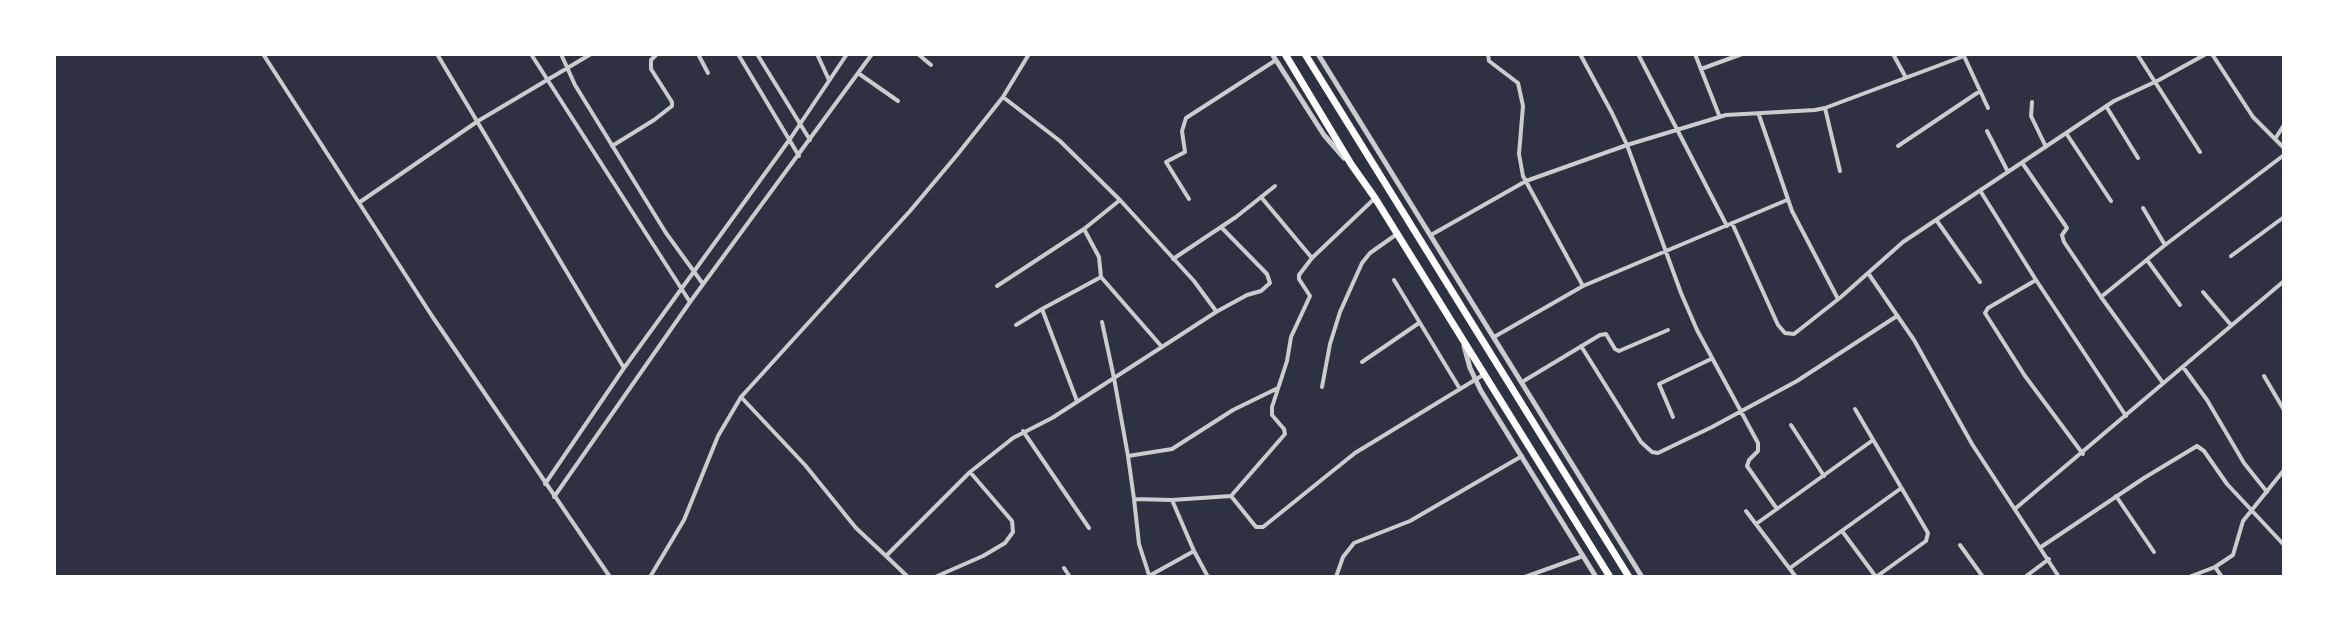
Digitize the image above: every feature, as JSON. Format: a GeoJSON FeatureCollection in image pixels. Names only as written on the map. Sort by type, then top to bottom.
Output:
{"type":"FeatureCollection","features":[{"type":"Feature","properties":{"kind":"highway"},"geometry":{"type":"LineString","coordinates":[[1285,54],[1463,342],[1479,377],[1610,577]]}},
{"type":"Feature","properties":{"kind":"highway"},"geometry":{"type":"LineString","coordinates":[[1305,54],[1629,577]]}},
{"type":"Feature","properties":{"kind":"street"},"geometry":{"type":"LineString","coordinates":[[263,54],[432,316],[610,577]]}},
{"type":"Feature","properties":{"kind":"street"},"geometry":{"type":"LineString","coordinates":[[437,54],[624,368]]}},
{"type":"Feature","properties":{"kind":"street"},"geometry":{"type":"LineString","coordinates":[[531,54],[690,302]]}},
{"type":"Feature","properties":{"kind":"street"},"geometry":{"type":"LineString","coordinates":[[561,54],[575,85],[612,146],[666,233],[703,284]]}},
{"type":"Feature","properties":{"kind":"street"},"geometry":{"type":"LineString","coordinates":[[360,202],[478,121],[591,54]]}},
{"type":"Feature","properties":{"kind":"street"},"geometry":{"type":"LineString","coordinates":[[612,146],[672,106],[651,69],[651,60],[657,54]]}},
{"type":"Feature","properties":{"kind":"street"},"geometry":{"type":"LineString","coordinates":[[698,54],[708,73]]}},
{"type":"Feature","properties":{"kind":"street"},"geometry":{"type":"LineString","coordinates":[[738,54],[799,156]]}},
{"type":"Feature","properties":{"kind":"street"},"geometry":{"type":"LineString","coordinates":[[757,54],[810,140]]}},
{"type":"Feature","properties":{"kind":"street"},"geometry":{"type":"LineString","coordinates":[[817,54],[829,80]]}},
{"type":"Feature","properties":{"kind":"street"},"geometry":{"type":"LineString","coordinates":[[545,484],[847,54]]}},
{"type":"Feature","properties":{"kind":"street"},"geometry":{"type":"LineString","coordinates":[[554,497],[690,302],[872,54]]}},
{"type":"Feature","properties":{"kind":"street"},"geometry":{"type":"LineString","coordinates":[[918,54],[931,65]]}},
{"type":"Feature","properties":{"kind":"street"},"geometry":{"type":"LineString","coordinates":[[650,577],[684,520],[718,436],[741,397],[910,211],[1003,97],[1029,54]]}},
{"type":"Feature","properties":{"kind":"street"},"geometry":{"type":"LineString","coordinates":[[1272,54],[1331,144],[1351,164]]}},
{"type":"Feature","properties":{"kind":"street"},"geometry":{"type":"LineString","coordinates":[[1318,54],[1642,577]]}},
{"type":"Feature","properties":{"kind":"street"},"geometry":{"type":"LineString","coordinates":[[1488,54],[1489,61],[1518,83],[1523,106],[1519,165],[1583,286]]}},
{"type":"Feature","properties":{"kind":"street"},"geometry":{"type":"LineString","coordinates":[[1580,54],[1627,145],[1681,293],[1711,359],[1758,446],[1758,451],[1747,466],[1777,509]]}},
{"type":"Feature","properties":{"kind":"street"},"geometry":{"type":"LineString","coordinates":[[1638,54],[1730,224],[1773,314],[1785,333],[1794,334],[1903,242],[2106,106],[2206,54]]}},
{"type":"Feature","properties":{"kind":"street"},"geometry":{"type":"LineString","coordinates":[[1695,54],[1719,116]]}},
{"type":"Feature","properties":{"kind":"street"},"geometry":{"type":"LineString","coordinates":[[1701,69],[1742,54]]}},
{"type":"Feature","properties":{"kind":"street"},"geometry":{"type":"LineString","coordinates":[[1893,54],[1905,76]]}},
{"type":"Feature","properties":{"kind":"street"},"geometry":{"type":"LineString","coordinates":[[2137,54],[2200,152]]}},
{"type":"Feature","properties":{"kind":"street"},"geometry":{"type":"LineString","coordinates":[[2212,54],[2250,113],[2284,148]]}},
{"type":"Feature","properties":{"kind":"street"},"geometry":{"type":"LineString","coordinates":[[1431,235],[1526,181],[1627,145],[1719,116],[1825,108],[1964,55],[1988,108]]}},
{"type":"Feature","properties":{"kind":"street"},"geometry":{"type":"LineString","coordinates":[[1189,199],[1166,162],[1185,152],[1182,131],[1186,118],[1276,60]]}},
{"type":"Feature","properties":{"kind":"street"},"geometry":{"type":"LineString","coordinates":[[858,73],[898,101]]}},
{"type":"Feature","properties":{"kind":"street"},"geometry":{"type":"LineString","coordinates":[[1898,146],[1980,91]]}},
{"type":"Feature","properties":{"kind":"street"},"geometry":{"type":"LineString","coordinates":[[1003,97],[1060,141],[1120,200],[1194,281],[1216,312]]}},
{"type":"Feature","properties":{"kind":"street"},"geometry":{"type":"LineString","coordinates":[[2032,102],[2031,116],[2046,147]]}},
{"type":"Feature","properties":{"kind":"street"},"geometry":{"type":"LineString","coordinates":[[2106,106],[2138,158]]}},
{"type":"Feature","properties":{"kind":"street"},"geometry":{"type":"LineString","coordinates":[[1825,108],[1840,171]]}},
{"type":"Feature","properties":{"kind":"street"},"geometry":{"type":"LineString","coordinates":[[1759,114],[1787,200],[1838,299]]}},
{"type":"Feature","properties":{"kind":"street"},"geometry":{"type":"LineString","coordinates":[[2275,139],[2284,125]]}},
{"type":"Feature","properties":{"kind":"street"},"geometry":{"type":"LineString","coordinates":[[1987,131],[2009,173]]}},
{"type":"Feature","properties":{"kind":"street"},"geometry":{"type":"LineString","coordinates":[[2066,133],[2111,201]]}},
{"type":"Feature","properties":{"kind":"street"},"geometry":{"type":"LineString","coordinates":[[2101,297],[2284,155]]}},
{"type":"Feature","properties":{"kind":"street"},"geometry":{"type":"LineString","coordinates":[[2022,163],[2067,228],[2062,238],[2163,383]]}},
{"type":"Feature","properties":{"kind":"street"},"geometry":{"type":"LineString","coordinates":[[1173,259],[1275,186]]}},
{"type":"Feature","properties":{"kind":"street"},"geometry":{"type":"LineString","coordinates":[[1981,192],[2126,416]]}},
{"type":"Feature","properties":{"kind":"street"},"geometry":{"type":"LineString","coordinates":[[1261,197],[1312,258]]}},
{"type":"Feature","properties":{"kind":"street"},"geometry":{"type":"LineString","coordinates":[[1134,499],[1231,496],[1285,434],[1272,411],[1291,337],[1310,296],[1299,275],[1312,258],[1375,198]]}},
{"type":"Feature","properties":{"kind":"street"},"geometry":{"type":"LineString","coordinates":[[997,286],[1084,229],[1120,200]]}},
{"type":"Feature","properties":{"kind":"street"},"geometry":{"type":"LineString","coordinates":[[1494,337],[1583,286],[1787,200]]}},
{"type":"Feature","properties":{"kind":"street"},"geometry":{"type":"LineString","coordinates":[[2143,208],[2165,245]]}},
{"type":"Feature","properties":{"kind":"street"},"geometry":{"type":"LineString","coordinates":[[2231,256],[2284,217]]}},
{"type":"Feature","properties":{"kind":"street"},"geometry":{"type":"LineString","coordinates":[[1937,221],[1980,282]]}},
{"type":"Feature","properties":{"kind":"street"},"geometry":{"type":"LineString","coordinates":[[886,556],[970,472],[1023,431],[1052,418],[1216,312],[1261,291],[1270,283],[1267,274],[1221,227]]}},
{"type":"Feature","properties":{"kind":"street"},"geometry":{"type":"LineString","coordinates":[[1084,229],[1099,257],[1101,277],[1162,347]]}},
{"type":"Feature","properties":{"kind":"street"},"geometry":{"type":"LineString","coordinates":[[1322,387],[1340,312],[1362,263],[1370,253],[1397,234]]}},
{"type":"Feature","properties":{"kind":"street"},"geometry":{"type":"LineString","coordinates":[[2147,260],[2180,305]]}},
{"type":"Feature","properties":{"kind":"street"},"geometry":{"type":"LineString","coordinates":[[1868,273],[1928,363],[1972,444],[2059,577]]}},
{"type":"Feature","properties":{"kind":"street"},"geometry":{"type":"LineString","coordinates":[[1016,325],[1101,277]]}},
{"type":"Feature","properties":{"kind":"street"},"geometry":{"type":"LineString","coordinates":[[1394,280],[1460,389]]}},
{"type":"Feature","properties":{"kind":"street"},"geometry":{"type":"LineString","coordinates":[[2036,280],[1988,308],[1985,313],[2033,387],[2083,454]]}},
{"type":"Feature","properties":{"kind":"street"},"geometry":{"type":"LineString","coordinates":[[2016,508],[2284,281]]}},
{"type":"Feature","properties":{"kind":"street"},"geometry":{"type":"LineString","coordinates":[[2203,292],[2231,325]]}},
{"type":"Feature","properties":{"kind":"street"},"geometry":{"type":"LineString","coordinates":[[1042,309],[1077,401]]}},
{"type":"Feature","properties":{"kind":"street"},"geometry":{"type":"LineString","coordinates":[[1581,346],[1641,442],[1652,452],[1664,451],[1797,381],[1897,316]]}},
{"type":"Feature","properties":{"kind":"street"},"geometry":{"type":"LineString","coordinates":[[1102,322],[1128,456],[1136,531],[1149,576],[1194,551]]}},
{"type":"Feature","properties":{"kind":"street"},"geometry":{"type":"LineString","coordinates":[[1362,362],[1419,323]]}},
{"type":"Feature","properties":{"kind":"street"},"geometry":{"type":"LineString","coordinates":[[1521,382],[1603,333],[1619,351],[1668,330]]}},
{"type":"Feature","properties":{"kind":"street"},"geometry":{"type":"LineString","coordinates":[[1673,417],[1659,384],[1711,359]]}},
{"type":"Feature","properties":{"kind":"street"},"geometry":{"type":"LineString","coordinates":[[2183,367],[2207,400],[2244,463],[2267,492]]}},
{"type":"Feature","properties":{"kind":"street"},"geometry":{"type":"LineString","coordinates":[[2264,376],[2284,410]]}},
{"type":"Feature","properties":{"kind":"street"},"geometry":{"type":"LineString","coordinates":[[1231,496],[1256,527],[1263,527],[1355,453],[1479,377],[1522,456],[1596,577]]}},
{"type":"Feature","properties":{"kind":"street"},"geometry":{"type":"LineString","coordinates":[[1128,456],[1172,449],[1233,410],[1278,388]]}},
{"type":"Feature","properties":{"kind":"street"},"geometry":{"type":"LineString","coordinates":[[741,397],[805,465],[856,528],[908,577]]}},
{"type":"Feature","properties":{"kind":"street"},"geometry":{"type":"LineString","coordinates":[[1842,530],[1876,577],[1928,537],[1855,409]]}},
{"type":"Feature","properties":{"kind":"street"},"geometry":{"type":"LineString","coordinates":[[1791,425],[1824,476]]}},
{"type":"Feature","properties":{"kind":"street"},"geometry":{"type":"LineString","coordinates":[[1023,431],[1089,528]]}},
{"type":"Feature","properties":{"kind":"street"},"geometry":{"type":"LineString","coordinates":[[1756,524],[1873,440]]}},
{"type":"Feature","properties":{"kind":"street"},"geometry":{"type":"LineString","coordinates":[[2041,547],[2197,446],[2227,484],[2284,545]]}},
{"type":"Feature","properties":{"kind":"street"},"geometry":{"type":"LineString","coordinates":[[1343,577],[1337,574],[1343,557],[1354,543],[1410,521],[1522,456]]}},
{"type":"Feature","properties":{"kind":"street"},"geometry":{"type":"LineString","coordinates":[[2189,577],[2215,567],[2233,555],[2240,528],[2284,470]]}},
{"type":"Feature","properties":{"kind":"street"},"geometry":{"type":"LineString","coordinates":[[935,577],[983,556],[1005,543],[1013,532],[1012,521],[970,472]]}},
{"type":"Feature","properties":{"kind":"street"},"geometry":{"type":"LineString","coordinates":[[1790,568],[1900,489]]}},
{"type":"Feature","properties":{"kind":"street"},"geometry":{"type":"LineString","coordinates":[[2116,496],[2154,552]]}},
{"type":"Feature","properties":{"kind":"street"},"geometry":{"type":"LineString","coordinates":[[1172,500],[1208,577]]}},
{"type":"Feature","properties":{"kind":"street"},"geometry":{"type":"LineString","coordinates":[[1746,511],[1796,577]]}},
{"type":"Feature","properties":{"kind":"street"},"geometry":{"type":"LineString","coordinates":[[1960,545],[1983,577]]}},
{"type":"Feature","properties":{"kind":"street"},"geometry":{"type":"LineString","coordinates":[[1525,577],[1583,556]]}},
{"type":"Feature","properties":{"kind":"street"},"geometry":{"type":"LineString","coordinates":[[2025,577],[2049,559]]}},
{"type":"Feature","properties":{"kind":"street"},"geometry":{"type":"LineString","coordinates":[[2215,567],[2222,577]]}},
{"type":"Feature","properties":{"kind":"street"},"geometry":{"type":"LineString","coordinates":[[1064,568],[1070,577]]}},
{"type":"Feature","properties":{"kind":"street"},"geometry":{"type":"LineString","coordinates":[[1707,577],[1718,577]]}}]}
